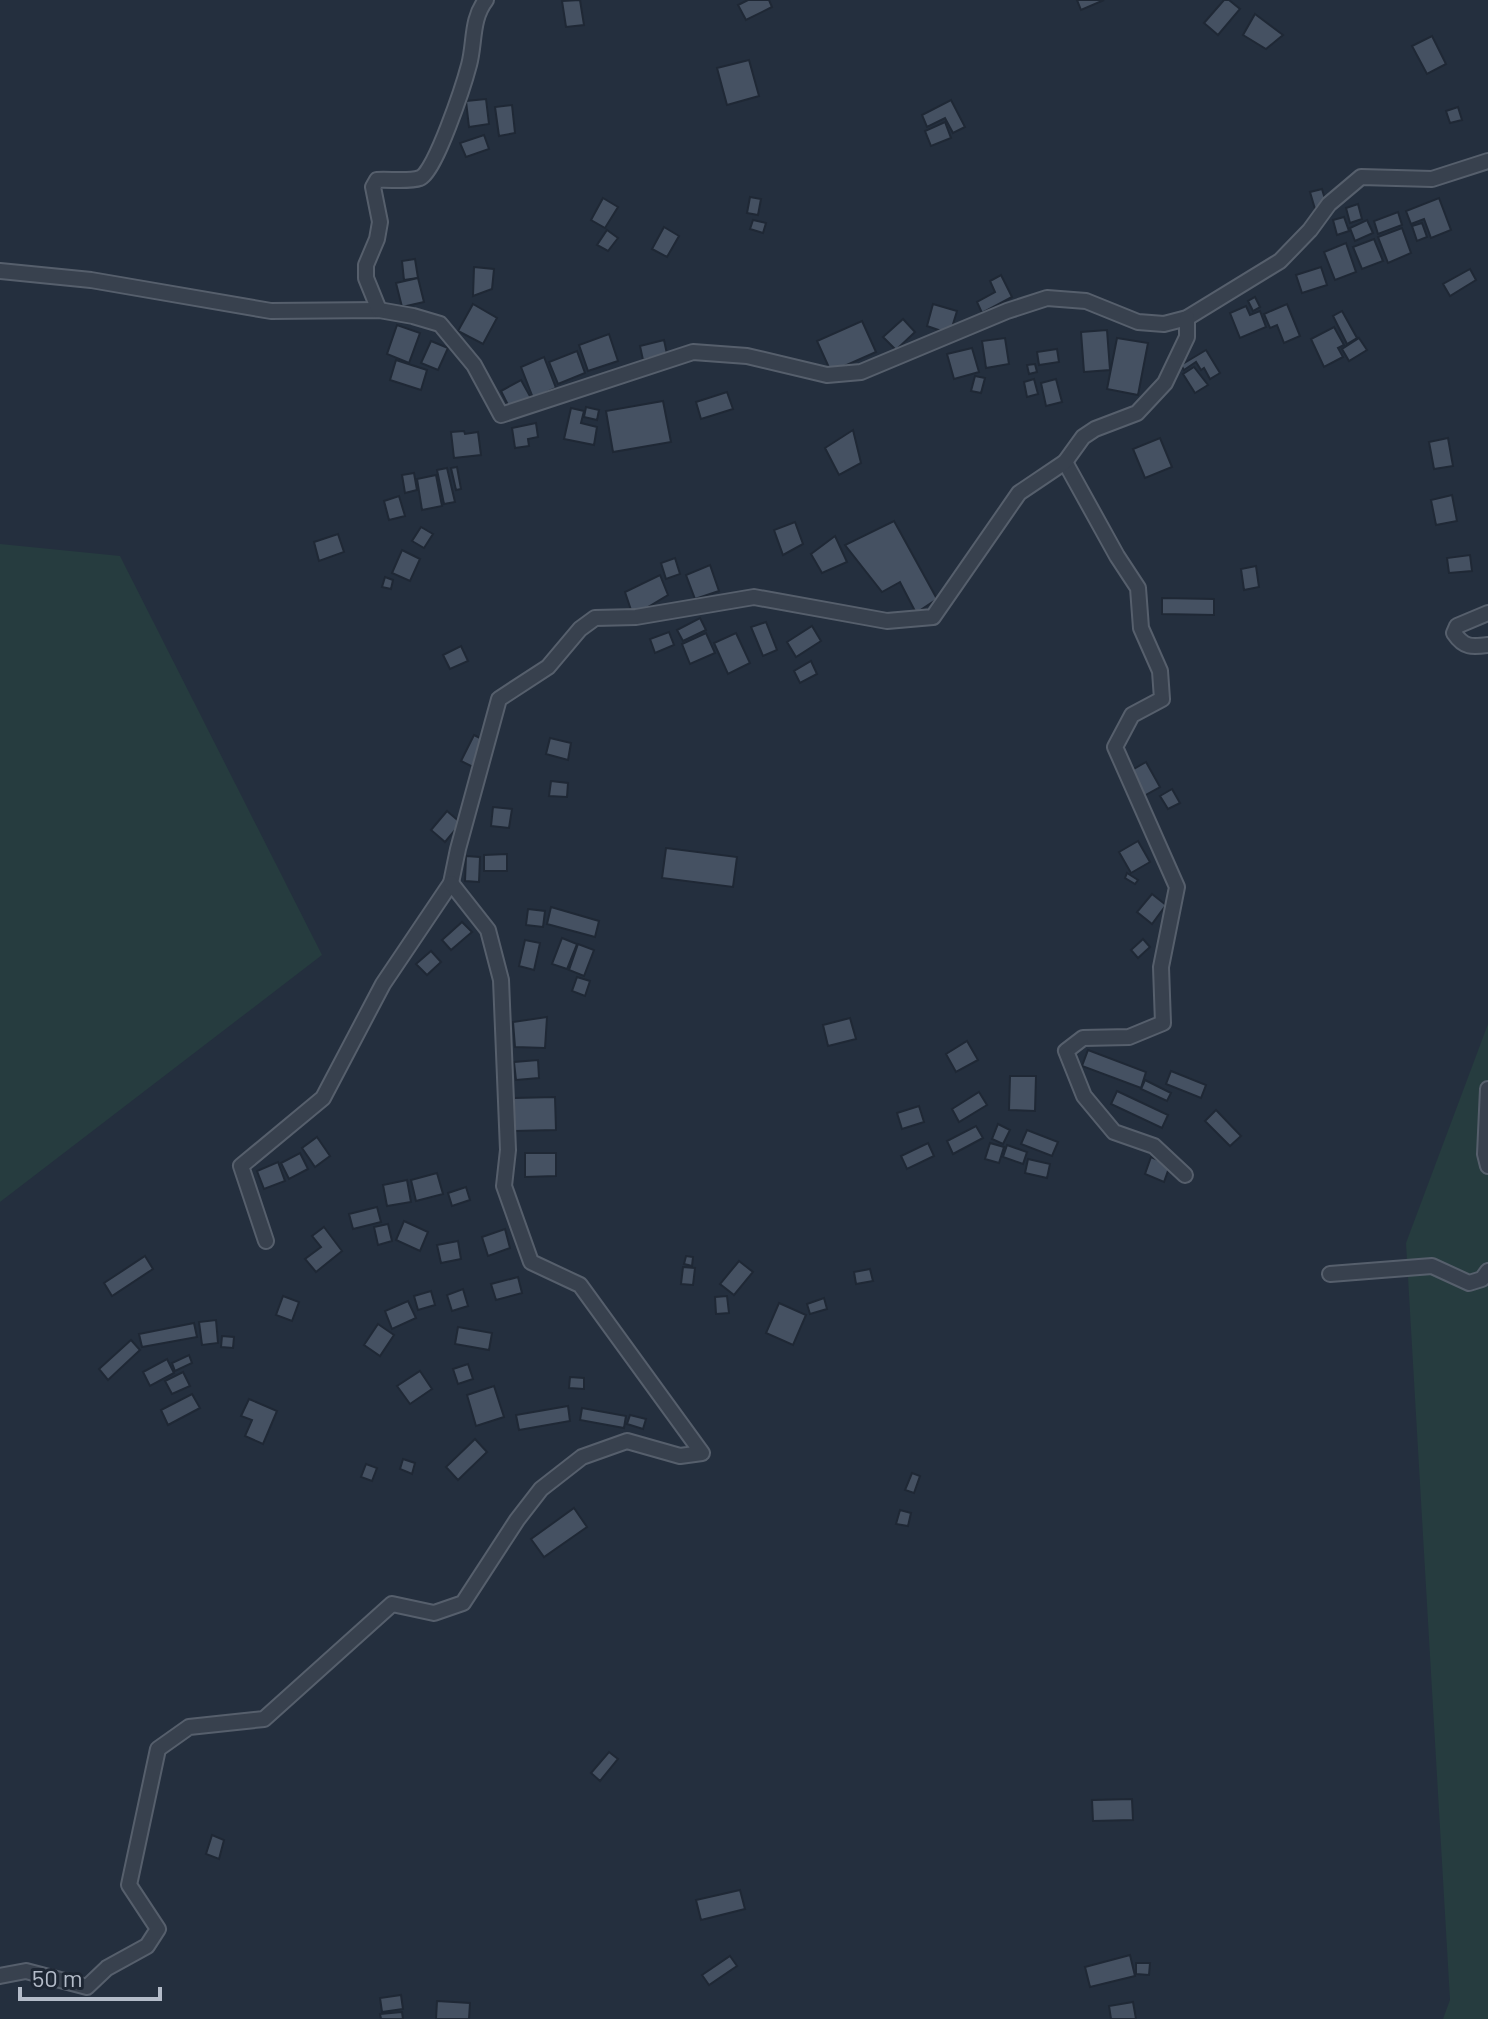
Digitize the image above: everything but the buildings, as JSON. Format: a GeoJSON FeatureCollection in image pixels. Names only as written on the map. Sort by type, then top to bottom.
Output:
{"type":"FeatureCollection","features":[{"type":"Feature","properties":{"kind":"street"},"geometry":{"type":"LineString","coordinates":[[379,310],[366,278],[366,265],[377,239],[380,222],[373,187],[377,180],[421,178],[429,171],[448,128],[465,76],[477,15],[486,0]]}},
{"type":"Feature","properties":{"kind":"street"},"geometry":{"type":"LineString","coordinates":[[0,271],[91,280],[271,311],[379,310],[413,316],[440,324],[474,365],[501,415],[693,352],[747,356],[827,375],[861,372],[1007,311],[1047,298],[1086,301],[1138,322],[1164,324],[1187,318],[1280,261],[1310,230],[1329,204],[1361,177],[1432,179],[1488,161]]}},
{"type":"Feature","properties":{"kind":"street"},"geometry":{"type":"LineString","coordinates":[[266,1241],[241,1166],[323,1098],[383,984],[451,883],[499,699],[548,667],[595,618],[636,617],[754,597],[887,621],[933,617],[1019,493],[1065,462],[1083,437],[1095,429],[1137,413],[1165,383],[1187,337],[1187,318]]}},
{"type":"Feature","properties":{"kind":"street"},"geometry":{"type":"LineString","coordinates":[[1065,462],[1138,588],[1141,628],[1160,671],[1162,699],[1132,715],[1115,747],[1177,887],[1161,967],[1163,1023],[1129,1037],[1083,1038],[1066,1051],[1084,1096],[1114,1132],[1154,1146],[1185,1175]]}},
{"type":"Feature","properties":{"kind":"street"},"geometry":{"type":"LineString","coordinates":[[1488,613],[1457,626],[1454,633],[1461,643],[1470,647],[1488,645]]}},
{"type":"Feature","properties":{"kind":"street"},"geometry":{"type":"LineString","coordinates":[[0,1976],[26,1971],[87,1987],[107,1968],[147,1946],[158,1929],[129,1885],[158,1749],[189,1727],[264,1719],[392,1604],[434,1613],[463,1603],[541,1489],[582,1457],[627,1441],[680,1456],[702,1453],[580,1285],[531,1262],[504,1186],[508,1150],[501,980],[488,930],[451,883]]}},
{"type":"Feature","properties":{"kind":"street"},"geometry":{"type":"LineString","coordinates":[[1488,1089],[1485,1154],[1488,1166]]}},
{"type":"Feature","properties":{"kind":"street"},"geometry":{"type":"LineString","coordinates":[[1330,1274],[1432,1266],[1469,1283],[1482,1279],[1488,1271]]}},
{"type":"Feature","properties":{"kind":"green space"},"geometry":{"type":"Polygon","coordinates":[[[0,544],[120,556],[322,955],[0,1202],[0,544]]]}},
{"type":"Feature","properties":{"kind":"green space"},"geometry":{"type":"Polygon","coordinates":[[[1488,1024],[1488,2019],[1443,2019],[1450,2000],[1406,1243],[1488,1024]]]}}]}
